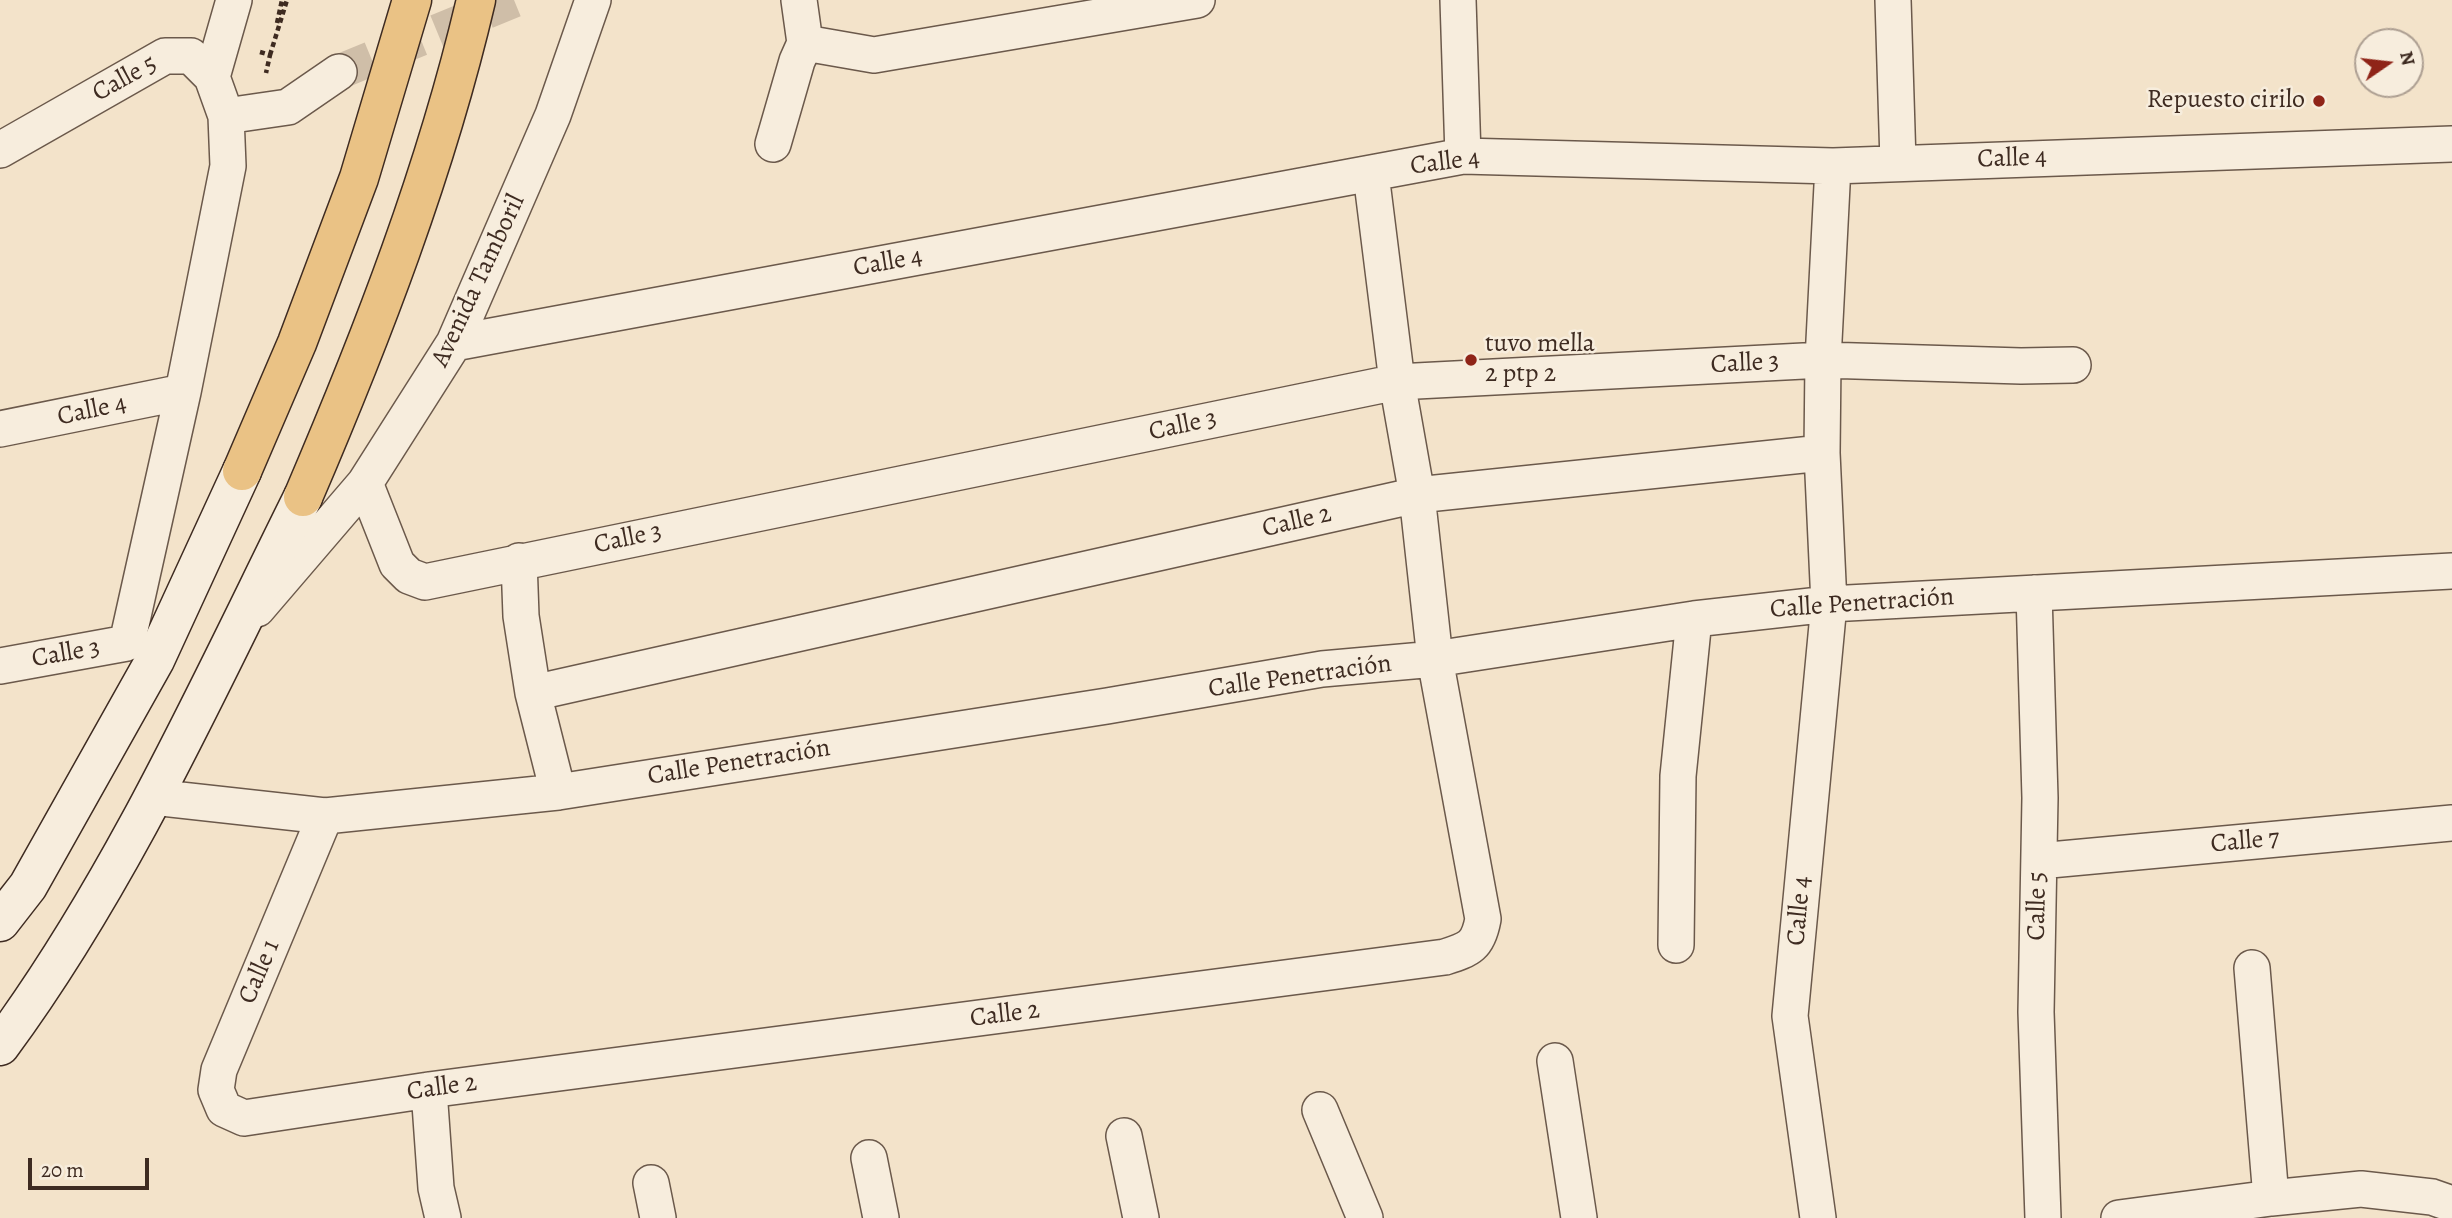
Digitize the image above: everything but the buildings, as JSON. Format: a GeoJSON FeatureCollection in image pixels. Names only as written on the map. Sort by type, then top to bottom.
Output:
{"type":"FeatureCollection","features":[{"type":"Feature","properties":{"kind":"highway"},"geometry":{"type":"LineString","coordinates":[[242,471],[297,343],[359,178],[412,0]]}},
{"type":"Feature","properties":{"kind":"highway"},"geometry":{"type":"LineString","coordinates":[[303,497],[358,369],[417,206],[462,60],[476,0]]}},
{"type":"Feature","properties":{"kind":"main road"},"geometry":{"type":"LineString","coordinates":[[0,922],[28,886],[141,652],[242,471]]}},
{"type":"Feature","properties":{"kind":"main road"},"geometry":{"type":"LineString","coordinates":[[0,1046],[85,917],[153,797],[303,497]]}},
{"type":"Feature","properties":{"kind":"street"},"geometry":{"type":"LineString","coordinates":[[234,0],[212,76],[226,116],[288,107],[339,72]]}},
{"type":"Feature","properties":{"kind":"street","name":"Avenida Tamboril"},"geometry":{"type":"LineString","coordinates":[[236,632],[365,483],[454,343],[506,230],[553,116],[593,0]]}},
{"type":"Feature","properties":{"kind":"street"},"geometry":{"type":"LineString","coordinates":[[773,145],[797,61],[806,43],[799,0]]}},
{"type":"Feature","properties":{"kind":"street"},"geometry":{"type":"LineString","coordinates":[[806,43],[874,55],[1197,0]]}},
{"type":"Feature","properties":{"kind":"street"},"geometry":{"type":"LineString","coordinates":[[1458,0],[1463,156]]}},
{"type":"Feature","properties":{"kind":"street"},"geometry":{"type":"LineString","coordinates":[[1893,0],[1898,162]]}},
{"type":"Feature","properties":{"kind":"street","name":"Calle 5"},"geometry":{"type":"LineString","coordinates":[[0,149],[165,56],[191,56],[212,76]]}},
{"type":"Feature","properties":{"kind":"street","name":"Calle 3"},"geometry":{"type":"LineString","coordinates":[[0,666],[141,652],[183,392],[228,166],[226,116]]}},
{"type":"Feature","properties":{"kind":"street","name":"Calle 4"},"geometry":{"type":"LineString","coordinates":[[454,343],[1463,156],[1833,166],[2452,144]]}},
{"type":"Feature","properties":{"kind":"street","name":"Calle 4"},"geometry":{"type":"LineString","coordinates":[[1818,1218],[1790,1016],[1829,604],[1822,453],[1823,360],[1833,166]]}},
{"type":"Feature","properties":{"kind":"street"},"geometry":{"type":"LineString","coordinates":[[1371,174],[1397,382],[1417,495],[1435,659]]}},
{"type":"Feature","properties":{"kind":"street","name":"Calle 3"},"geometry":{"type":"LineString","coordinates":[[365,483],[397,564],[410,576],[425,582],[1397,382],[1823,360],[2073,365]]}},
{"type":"Feature","properties":{"kind":"street","name":"Calle 4"},"geometry":{"type":"LineString","coordinates":[[0,429],[183,392]]}},
{"type":"Feature","properties":{"kind":"street","name":"Calle 2"},"geometry":{"type":"LineString","coordinates":[[533,693],[1417,495],[1822,453]]}},
{"type":"Feature","properties":{"kind":"street"},"geometry":{"type":"LineString","coordinates":[[519,561],[521,616],[533,693],[558,792]]}},
{"type":"Feature","properties":{"kind":"street","name":"Calle Penetración"},"geometry":{"type":"LineString","coordinates":[[153,797],[325,816],[558,792],[1107,706],[1322,669],[1435,659],[1694,619],[1829,604],[2452,571]]}},
{"type":"Feature","properties":{"kind":"street","name":"Calle 5"},"geometry":{"type":"LineString","coordinates":[[2034,593],[2040,798],[2036,1012],[2043,1218]]}},
{"type":"Feature","properties":{"kind":"street"},"geometry":{"type":"LineString","coordinates":[[1676,945],[1678,776],[1694,619]]}},
{"type":"Feature","properties":{"kind":"street","name":"Calle 2"},"geometry":{"type":"LineString","coordinates":[[244,1118],[429,1090],[1445,957],[1469,949],[1480,934],[1483,919],[1435,659]]}},
{"type":"Feature","properties":{"kind":"street","name":"Calle 1"},"geometry":{"type":"LineString","coordinates":[[244,1118],[224,1109],[216,1090],[219,1070],[325,816]]}},
{"type":"Feature","properties":{"kind":"street","name":"Calle 7"},"geometry":{"type":"LineString","coordinates":[[2039,861],[2452,823]]}},
{"type":"Feature","properties":{"kind":"street"},"geometry":{"type":"LineString","coordinates":[[2252,968],[2288,1204]]}},
{"type":"Feature","properties":{"kind":"street"},"geometry":{"type":"LineString","coordinates":[[1555,1061],[1579,1218]]}},
{"type":"Feature","properties":{"kind":"street"},"geometry":{"type":"LineString","coordinates":[[429,1090],[436,1188],[443,1218]]}},
{"type":"Feature","properties":{"kind":"street"},"geometry":{"type":"LineString","coordinates":[[1320,1110],[1365,1218]]}},
{"type":"Feature","properties":{"kind":"street"},"geometry":{"type":"LineString","coordinates":[[1124,1136],[1141,1218]]}},
{"type":"Feature","properties":{"kind":"street"},"geometry":{"type":"LineString","coordinates":[[869,1158],[881,1218]]}},
{"type":"Feature","properties":{"kind":"street"},"geometry":{"type":"LineString","coordinates":[[651,1183],[658,1218]]}},
{"type":"Feature","properties":{"kind":"street"},"geometry":{"type":"LineString","coordinates":[[2119,1218],[2288,1204],[2361,1189],[2432,1198],[2452,1205]]}},
{"type":"Feature","properties":{"kind":"path"},"geometry":{"type":"LineString","coordinates":[[284,0],[270,55],[284,0]]}},
{"type":"Feature","properties":{"kind":"tunnel"},"geometry":{"type":"LineString","coordinates":[[339,72],[514,0]]}},
{"type":"Feature","properties":{"kind":"place","name":"Repuesto cirilo"},"geometry":{"type":"Point","coordinates":[2319,101]}},
{"type":"Feature","properties":{"kind":"place","name":"tuvo mella 2 ptp 2"},"geometry":{"type":"Point","coordinates":[1471,360]}}]}
